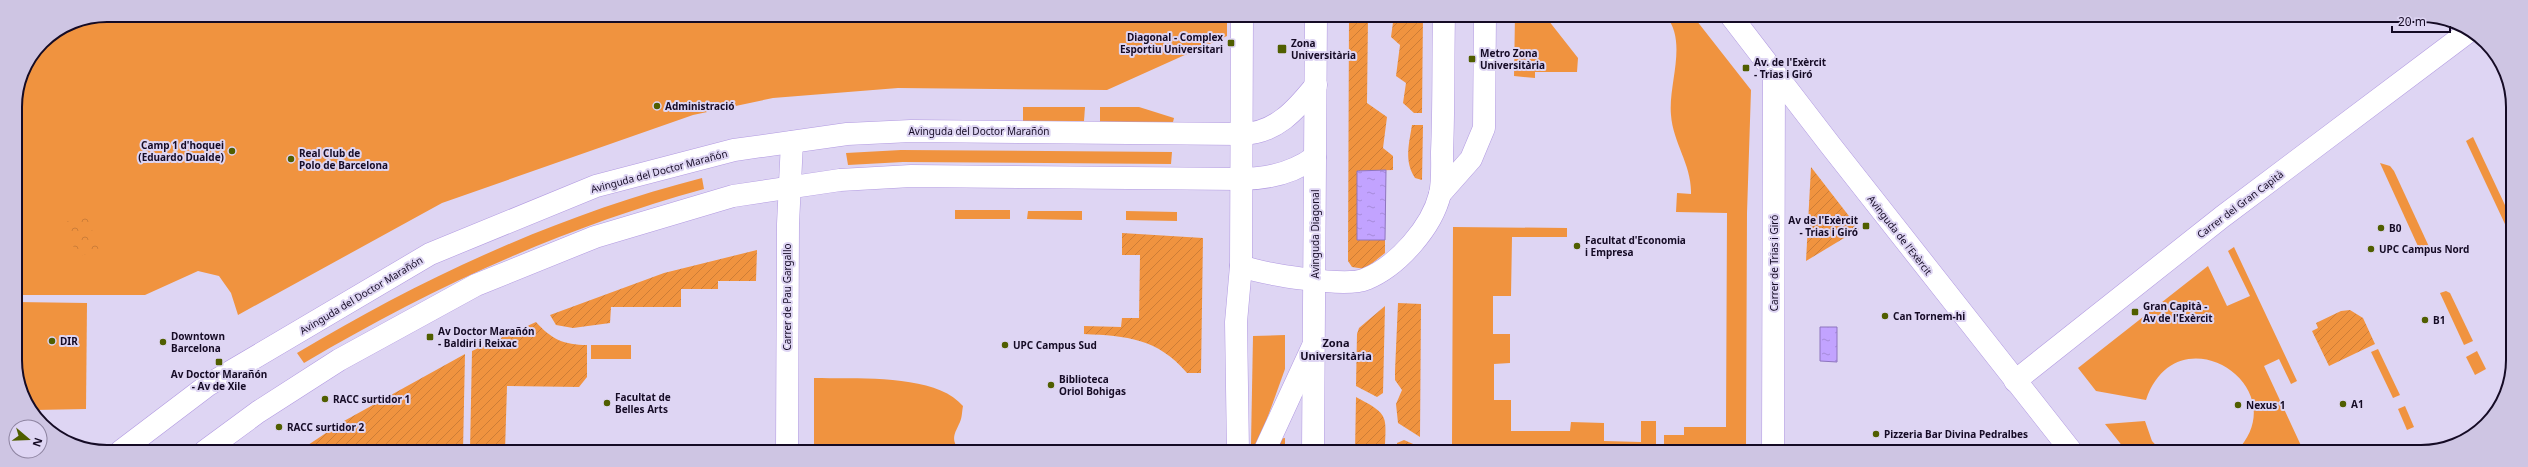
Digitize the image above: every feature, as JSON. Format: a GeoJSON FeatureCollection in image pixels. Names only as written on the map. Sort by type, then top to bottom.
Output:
{"type":"FeatureCollection","features":[{"type":"Feature","properties":{"kind":"street"},"geometry":{"type":"LineString","coordinates":[[1238,445],[1236,322],[1241,266],[1242,22]]}},
{"type":"Feature","properties":{"kind":"street","name":"Avinguda Diagonal"},"geometry":{"type":"LineString","coordinates":[[1313,445],[1316,22]]}},
{"type":"Feature","properties":{"kind":"street"},"geometry":{"type":"LineString","coordinates":[[1241,266],[1257,272],[1314,280],[1366,280],[1384,268],[1416,240],[1429,221],[1440,194],[1444,122],[1444,22]]}},
{"type":"Feature","properties":{"kind":"street"},"geometry":{"type":"LineString","coordinates":[[1440,194],[1471,159],[1484,128],[1485,22]]}},
{"type":"Feature","properties":{"kind":"street","name":"Avinguda de l'Exèrcit"},"geometry":{"type":"LineString","coordinates":[[1735,22],[1774,74],[2066,445]]}},
{"type":"Feature","properties":{"kind":"street","name":"Carrer del Gran Capità"},"geometry":{"type":"LineString","coordinates":[[2015,381],[2222,217],[2465,34]]}},
{"type":"Feature","properties":{"kind":"street","name":"Carrer de Trias i Giró"},"geometry":{"type":"LineString","coordinates":[[1773,445],[1774,74]]}},
{"type":"Feature","properties":{"kind":"street","name":"Avinguda del Doctor Marañón"},"geometry":{"type":"LineString","coordinates":[[129,445],[208,385],[430,254],[596,186],[734,150],[847,134],[911,131],[1241,134],[1267,130],[1288,116],[1316,85]]}},
{"type":"Feature","properties":{"kind":"street","name":"Carrer de Pau Gargallo"},"geometry":{"type":"LineString","coordinates":[[787,445],[790,188],[792,142]]}},
{"type":"Feature","properties":{"kind":"street"},"geometry":{"type":"LineString","coordinates":[[213,445],[258,412],[339,360],[476,285],[595,237],[733,196],[840,180],[911,176],[1241,179],[1277,176],[1300,168],[1315,157]]}},
{"type":"Feature","properties":{"kind":"street"},"geometry":{"type":"LineString","coordinates":[[1267,445],[1314,343]]}},
{"type":"Feature","properties":{"kind":"green space","name":"Real Club de Polo de Barcelona"},"geometry":{"type":"Polygon","coordinates":[[[107,22],[1227,22],[1227,36],[1107,90],[898,88],[773,98],[693,115],[442,203],[238,315],[231,293],[219,276],[198,271],[145,295],[22,295],[22,107],[25,85],[28,74],[36,60],[51,43],[74,28],[85,25],[107,22]]]}},
{"type":"Feature","properties":{"kind":"green space"},"geometry":{"type":"Polygon","coordinates":[[[1349,22],[1368,22],[1367,103],[1387,117],[1383,148],[1393,156],[1393,170],[1357,171],[1357,240],[1385,240],[1385,253],[1365,269],[1352,267],[1348,261],[1349,22]]]}},
{"type":"Feature","properties":{"kind":"green space"},"geometry":{"type":"Polygon","coordinates":[[[1393,22],[1423,22],[1422,113],[1414,113],[1403,103],[1406,83],[1396,76],[1400,45],[1391,37],[1393,22]]]}},
{"type":"Feature","properties":{"kind":"green space"},"geometry":{"type":"Polygon","coordinates":[[[1515,22],[1550,22],[1578,58],[1577,72],[1535,72],[1535,78],[1514,76],[1515,22]]]}},
{"type":"Feature","properties":{"kind":"green space"},"geometry":{"type":"Polygon","coordinates":[[[1670,22],[1698,22],[1751,90],[1747,213],[1746,445],[1664,445],[1664,435],[1684,435],[1684,427],[1726,427],[1727,213],[1676,212],[1677,193],[1691,194],[1691,183],[1689,173],[1672,125],[1671,103],[1676,64],[1676,38],[1670,22]]]}},
{"type":"Feature","properties":{"kind":"green space"},"geometry":{"type":"Polygon","coordinates":[[[1023,107],[1085,107],[1084,121],[1023,121],[1023,107]]]}},
{"type":"Feature","properties":{"kind":"green space"},"geometry":{"type":"Polygon","coordinates":[[[1100,107],[1139,107],[1174,118],[1173,122],[1100,122],[1100,107]]]}},
{"type":"Feature","properties":{"kind":"green space"},"geometry":{"type":"Polygon","coordinates":[[[1412,125],[1423,125],[1422,180],[1415,178],[1409,165],[1408,152],[1412,125]]]}},
{"type":"Feature","properties":{"kind":"green space"},"geometry":{"type":"Polygon","coordinates":[[[2473,137],[2506,207],[2506,226],[2466,141],[2473,137]]]}},
{"type":"Feature","properties":{"kind":"green space"},"geometry":{"type":"Polygon","coordinates":[[[901,150],[1172,152],[1171,164],[903,162],[848,165],[846,153],[901,150]]]}},
{"type":"Feature","properties":{"kind":"green space"},"geometry":{"type":"Polygon","coordinates":[[[2380,163],[2390,166],[2394,171],[2431,251],[2422,255],[2380,163]]]}},
{"type":"Feature","properties":{"kind":"green space"},"geometry":{"type":"Polygon","coordinates":[[[1811,167],[1859,229],[1806,261],[1811,167]]]}},
{"type":"Feature","properties":{"kind":"green space"},"geometry":{"type":"Polygon","coordinates":[[[702,178],[704,189],[598,222],[498,262],[401,309],[304,363],[297,353],[394,299],[493,251],[596,210],[648,193],[702,178]]]}},
{"type":"Feature","properties":{"kind":"green space"},"geometry":{"type":"Polygon","coordinates":[[[955,210],[1010,210],[1010,219],[955,219],[955,210]]]}},
{"type":"Feature","properties":{"kind":"green space"},"geometry":{"type":"Polygon","coordinates":[[[1028,211],[1082,211],[1082,220],[1027,219],[1028,211]]]}},
{"type":"Feature","properties":{"kind":"green space"},"geometry":{"type":"Polygon","coordinates":[[[1126,211],[1177,212],[1177,221],[1126,220],[1126,211]]]}},
{"type":"Feature","properties":{"kind":"green space"},"geometry":{"type":"Polygon","coordinates":[[[87,215],[99,250],[77,257],[65,222],[87,215]]]}},
{"type":"Feature","properties":{"kind":"green space"},"geometry":{"type":"Polygon","coordinates":[[[1453,227],[1567,228],[1567,237],[1512,237],[1511,296],[1493,296],[1493,334],[1510,334],[1510,363],[1494,364],[1494,400],[1511,400],[1511,431],[1570,431],[1571,422],[1604,423],[1604,441],[1641,442],[1641,421],[1656,421],[1656,445],[1452,444],[1453,227]]]}},
{"type":"Feature","properties":{"kind":"green space"},"geometry":{"type":"Polygon","coordinates":[[[1122,233],[1203,238],[1201,373],[1187,373],[1176,361],[1164,352],[1140,341],[1114,336],[1084,334],[1084,326],[1121,327],[1122,318],[1139,318],[1140,255],[1122,255],[1122,233]]]}},
{"type":"Feature","properties":{"kind":"green space"},"geometry":{"type":"Polygon","coordinates":[[[2234,247],[2297,381],[2291,384],[2279,359],[2264,366],[2301,445],[2240,445],[2251,427],[2253,404],[2243,383],[2226,368],[2205,359],[2182,361],[2161,373],[2146,400],[2096,391],[2078,368],[2208,266],[2227,306],[2250,296],[2228,251],[2234,247]]]}},
{"type":"Feature","properties":{"kind":"green space"},"geometry":{"type":"Polygon","coordinates":[[[757,250],[756,281],[718,281],[718,289],[681,289],[681,307],[611,307],[610,323],[573,328],[556,325],[550,315],[664,273],[757,250]]]}},
{"type":"Feature","properties":{"kind":"green space"},"geometry":{"type":"Polygon","coordinates":[[[2446,291],[2450,293],[2473,341],[2464,345],[2440,293],[2446,291]]]}},
{"type":"Feature","properties":{"kind":"green space","name":"DIR"},"geometry":{"type":"Polygon","coordinates":[[[22,302],[87,303],[86,409],[38,410],[33,403],[26,388],[22,366],[22,302]]]}},
{"type":"Feature","properties":{"kind":"green space"},"geometry":{"type":"Polygon","coordinates":[[[1398,303],[1421,304],[1420,437],[1398,423],[1396,404],[1402,390],[1395,380],[1398,303]]]}},
{"type":"Feature","properties":{"kind":"green space"},"geometry":{"type":"Polygon","coordinates":[[[1385,306],[1383,393],[1377,397],[1356,386],[1357,334],[1359,328],[1385,306]]]}},
{"type":"Feature","properties":{"kind":"green space"},"geometry":{"type":"Polygon","coordinates":[[[2350,310],[2363,318],[2375,344],[2329,366],[2312,331],[2318,328],[2316,323],[2341,311],[2350,310]]]}},
{"type":"Feature","properties":{"kind":"green space"},"geometry":{"type":"Polygon","coordinates":[[[536,322],[547,333],[558,340],[571,344],[587,345],[587,377],[579,387],[507,386],[505,445],[470,445],[472,351],[536,322]]]}},
{"type":"Feature","properties":{"kind":"green space"},"geometry":{"type":"Polygon","coordinates":[[[1285,335],[1285,369],[1258,444],[1251,444],[1253,336],[1285,335]]]}},
{"type":"Feature","properties":{"kind":"green space"},"geometry":{"type":"Polygon","coordinates":[[[591,345],[631,345],[631,359],[591,359],[591,345]]]}},
{"type":"Feature","properties":{"kind":"green space"},"geometry":{"type":"Polygon","coordinates":[[[2378,349],[2400,395],[2393,398],[2371,352],[2378,349]]]}},
{"type":"Feature","properties":{"kind":"green space"},"geometry":{"type":"Polygon","coordinates":[[[2477,351],[2486,369],[2475,375],[2466,357],[2477,351]]]}},
{"type":"Feature","properties":{"kind":"green space"},"geometry":{"type":"Polygon","coordinates":[[[465,354],[463,445],[308,445],[344,421],[465,354]]]}},
{"type":"Feature","properties":{"kind":"green space"},"geometry":{"type":"Polygon","coordinates":[[[814,378],[894,380],[915,383],[934,388],[951,395],[963,406],[961,420],[954,436],[956,445],[814,445],[814,378]]]}},
{"type":"Feature","properties":{"kind":"green space"},"geometry":{"type":"Polygon","coordinates":[[[1356,397],[1375,408],[1384,417],[1386,430],[1385,445],[1355,445],[1356,397]]]}},
{"type":"Feature","properties":{"kind":"green space"},"geometry":{"type":"Polygon","coordinates":[[[2405,406],[2414,427],[2407,430],[2398,409],[2405,406]]]}},
{"type":"Feature","properties":{"kind":"green space"},"geometry":{"type":"Polygon","coordinates":[[[2145,421],[2152,441],[2156,445],[2122,445],[2105,424],[2145,421]]]}},
{"type":"Feature","properties":{"kind":"green space"},"geometry":{"type":"Polygon","coordinates":[[[1285,438],[1285,445],[1275,445],[1277,439],[1285,438]]]}},
{"type":"Feature","properties":{"kind":"green space"},"geometry":{"type":"Polygon","coordinates":[[[1404,440],[1415,445],[1397,445],[1397,443],[1404,440]]]}},
{"type":"Feature","properties":{"kind":"water"},"geometry":{"type":"Polygon","coordinates":[[[1386,170],[1385,240],[1357,240],[1357,171],[1386,170]]]}},
{"type":"Feature","properties":{"kind":"water"},"geometry":{"type":"Polygon","coordinates":[[[1820,327],[1837,327],[1837,362],[1820,361],[1820,327]]]}},
{"type":"Feature","properties":{"kind":"place","name":"Diagonal - Complex Esportiu Universitari"},"geometry":{"type":"Point","coordinates":[1231,43]}},
{"type":"Feature","properties":{"kind":"place","name":"Zona Universitària"},"geometry":{"type":"Point","coordinates":[1282,49]}},
{"type":"Feature","properties":{"kind":"place","name":"Metro Zona Universitària"},"geometry":{"type":"Point","coordinates":[1472,59]}},
{"type":"Feature","properties":{"kind":"place","name":"Av. de l'Exèrcit - Trias i Giró"},"geometry":{"type":"Point","coordinates":[1746,68]}},
{"type":"Feature","properties":{"kind":"place","name":"Administració"},"geometry":{"type":"Point","coordinates":[657,106]}},
{"type":"Feature","properties":{"kind":"place","name":"Camp 1 d'hoquei (Eduardo Dualde)"},"geometry":{"type":"Point","coordinates":[232,151]}},
{"type":"Feature","properties":{"kind":"place","name":"Real Club de Polo de Barcelona"},"geometry":{"type":"Point","coordinates":[291,159]}},
{"type":"Feature","properties":{"kind":"place","name":"Av de l'Exèrcit - Trias i Giró"},"geometry":{"type":"Point","coordinates":[1866,226]}},
{"type":"Feature","properties":{"kind":"place","name":"B0"},"geometry":{"type":"Point","coordinates":[2381,228]}},
{"type":"Feature","properties":{"kind":"place","name":"Facultat d'Economia i Empresa"},"geometry":{"type":"Point","coordinates":[1577,246]}},
{"type":"Feature","properties":{"kind":"place","name":"UPC Campus Nord"},"geometry":{"type":"Point","coordinates":[2371,249]}},
{"type":"Feature","properties":{"kind":"place","name":"Gran Capità - Av de l'Exèrcit"},"geometry":{"type":"Point","coordinates":[2135,312]}},
{"type":"Feature","properties":{"kind":"place","name":"Can Tornem-hi"},"geometry":{"type":"Point","coordinates":[1885,316]}},
{"type":"Feature","properties":{"kind":"place","name":"B1"},"geometry":{"type":"Point","coordinates":[2425,320]}},
{"type":"Feature","properties":{"kind":"place","name":"Av Doctor Marañón - Baldiri i Reixac"},"geometry":{"type":"Point","coordinates":[430,337]}},
{"type":"Feature","properties":{"kind":"place","name":"DIR"},"geometry":{"type":"Point","coordinates":[52,341]}},
{"type":"Feature","properties":{"kind":"place","name":"Downtown Barcelona"},"geometry":{"type":"Point","coordinates":[163,342]}},
{"type":"Feature","properties":{"kind":"place","name":"UPC Campus Sud"},"geometry":{"type":"Point","coordinates":[1005,345]}},
{"type":"Feature","properties":{"kind":"place","name":"Av Doctor Marañón - Av de Xile"},"geometry":{"type":"Point","coordinates":[219,362]}},
{"type":"Feature","properties":{"kind":"place","name":"Biblioteca Oriol Bohigas"},"geometry":{"type":"Point","coordinates":[1051,385]}},
{"type":"Feature","properties":{"kind":"place","name":"RACC surtidor 1"},"geometry":{"type":"Point","coordinates":[325,399]}},
{"type":"Feature","properties":{"kind":"place","name":"Facultat de Belles Arts"},"geometry":{"type":"Point","coordinates":[607,403]}},
{"type":"Feature","properties":{"kind":"place","name":"A1"},"geometry":{"type":"Point","coordinates":[2343,404]}},
{"type":"Feature","properties":{"kind":"place","name":"Nexus 1"},"geometry":{"type":"Point","coordinates":[2238,405]}},
{"type":"Feature","properties":{"kind":"place","name":"RACC surtidor 2"},"geometry":{"type":"Point","coordinates":[279,427]}},
{"type":"Feature","properties":{"kind":"place","name":"Pizzeria Bar Divina Pedralbes"},"geometry":{"type":"Point","coordinates":[1876,434]}},
{"type":"Feature","properties":{"kind":"district","name":"Zona Universitària"},"geometry":{"type":"Point","coordinates":[1336,348]}}]}
